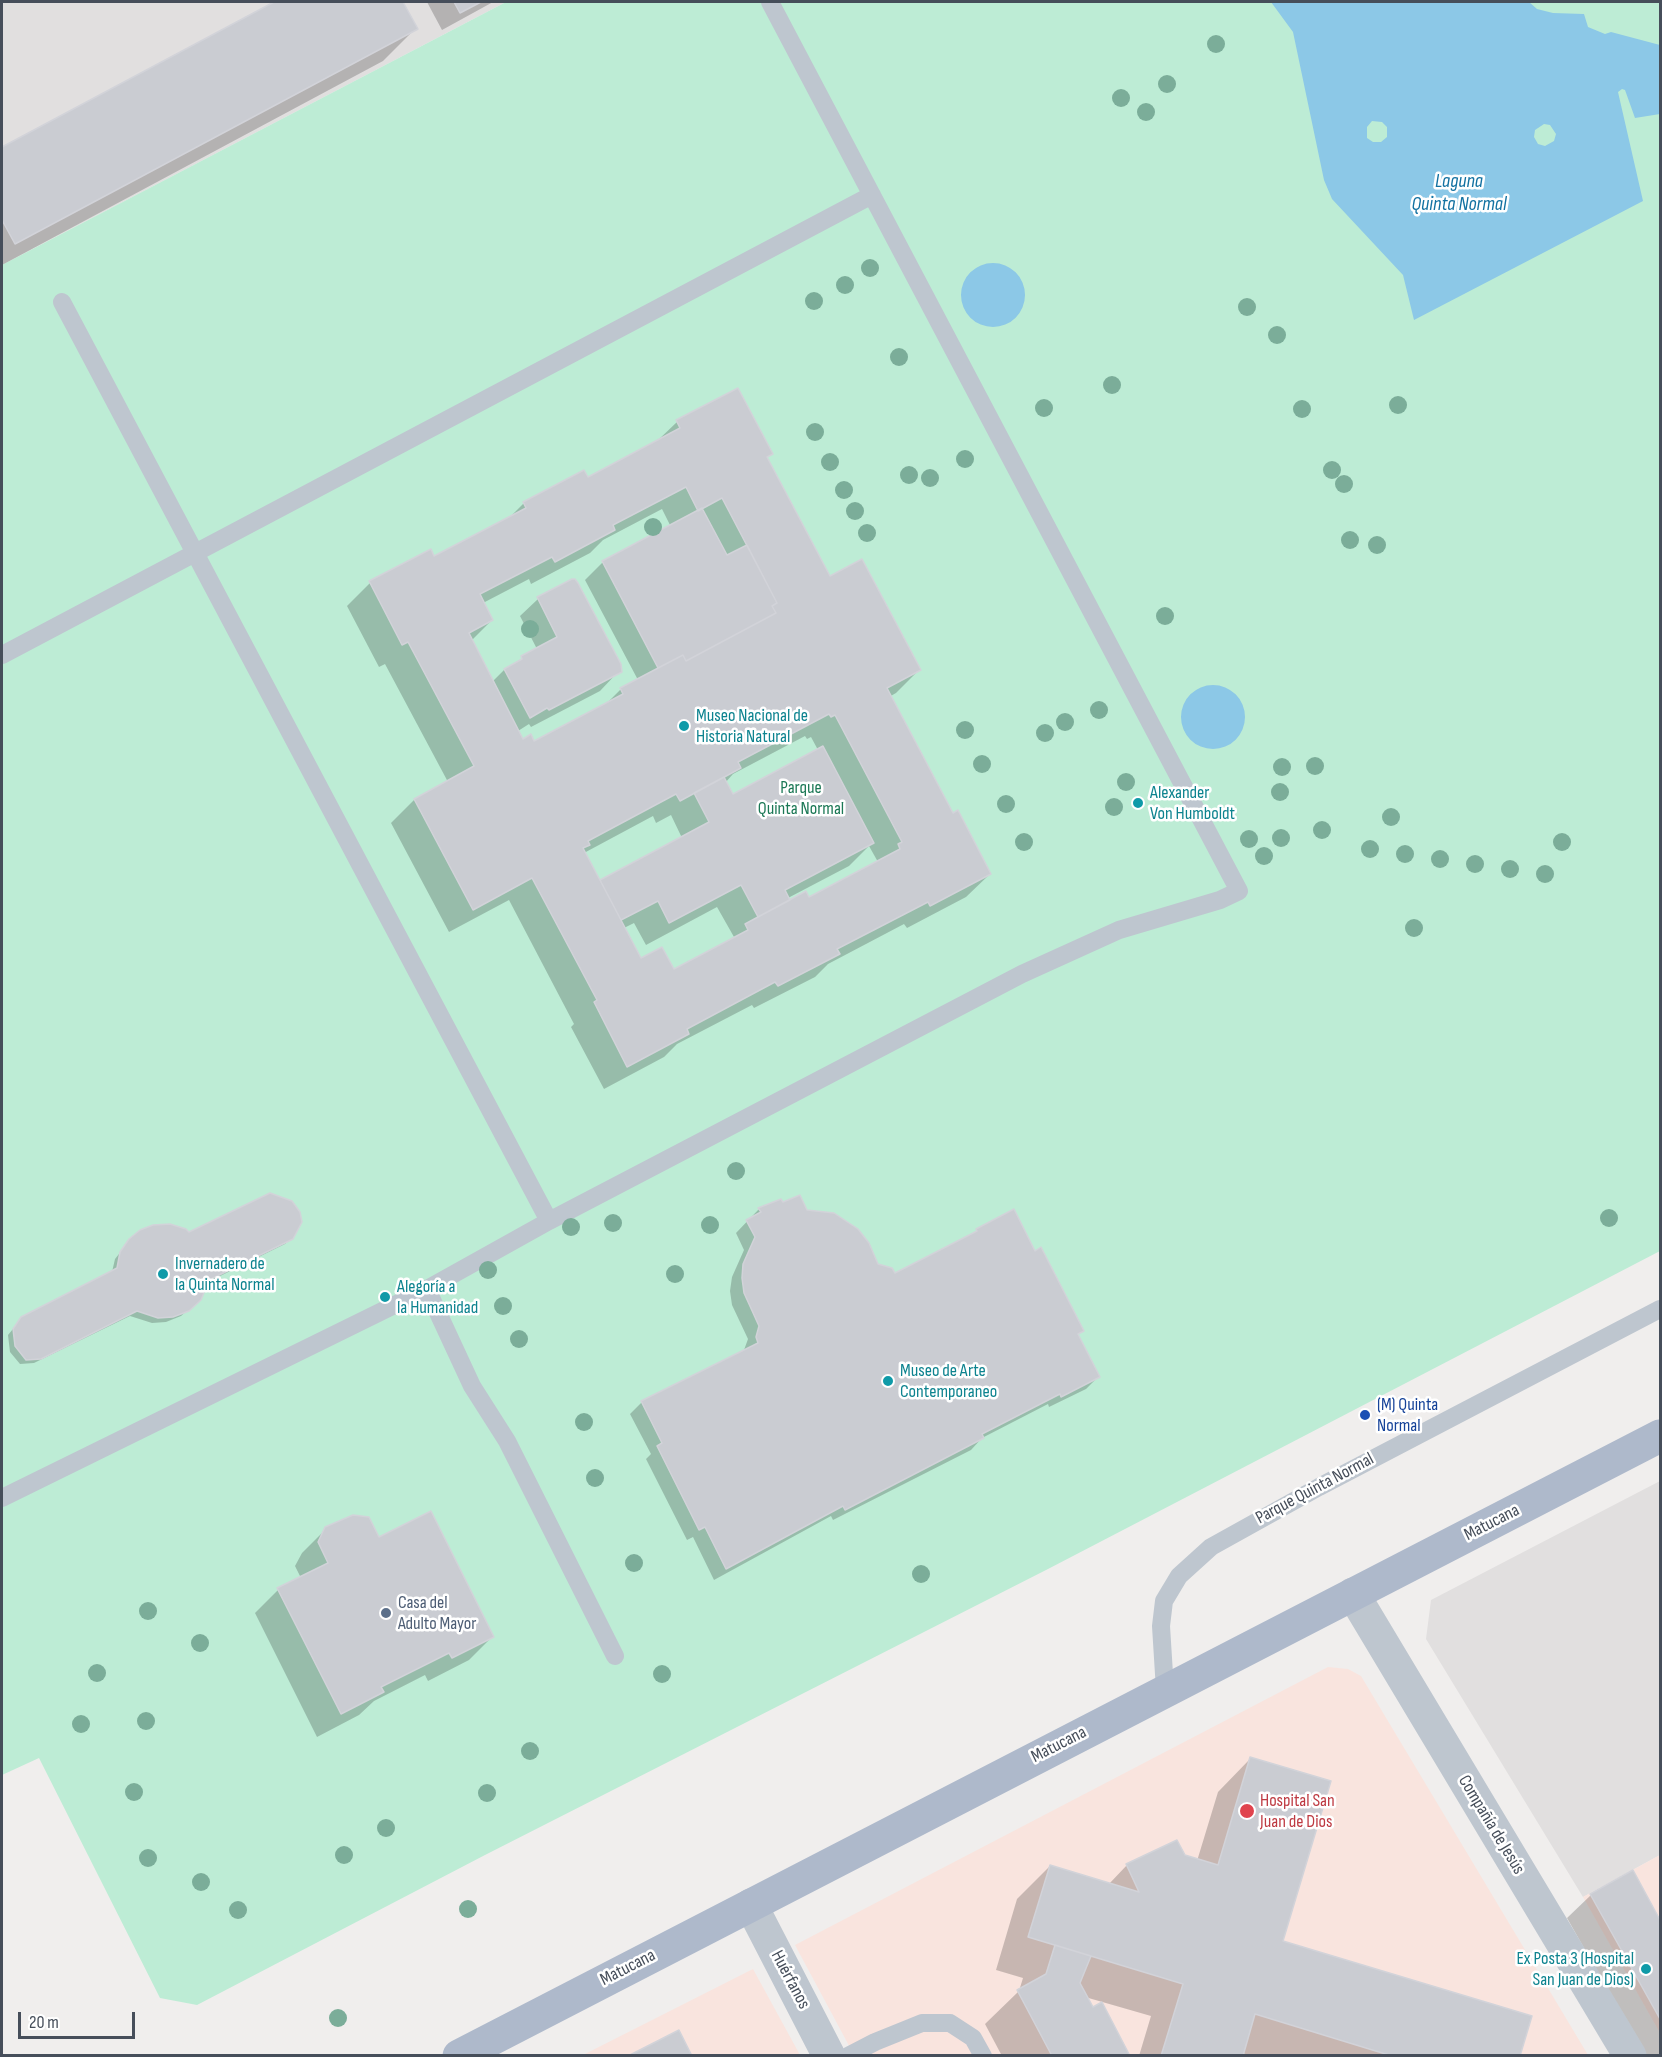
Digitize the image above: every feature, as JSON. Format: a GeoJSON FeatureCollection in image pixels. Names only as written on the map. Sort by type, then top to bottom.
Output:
{"type":"FeatureCollection","features":[{"type":"Feature","properties":{"kind":"main road","name":"Matucana"},"geometry":{"type":"LineString","coordinates":[[459,2055],[1660,1436]]}},
{"type":"Feature","properties":{"kind":"street","name":"Compañía de Jesús"},"geometry":{"type":"LineString","coordinates":[[1353,1594],[1630,2055]]}},
{"type":"Feature","properties":{"kind":"street","name":"Huérfanos"},"geometry":{"type":"LineString","coordinates":[[751,1905],[829,2055]]}},
{"type":"Feature","properties":{"kind":"lane"},"geometry":{"type":"LineString","coordinates":[[2,1498],[427,1289],[549,1221],[1022,974],[1119,930],[1220,900],[1239,891],[770,2]]}},
{"type":"Feature","properties":{"kind":"lane"},"geometry":{"type":"LineString","coordinates":[[2,655],[872,195]]}},
{"type":"Feature","properties":{"kind":"lane"},"geometry":{"type":"LineString","coordinates":[[62,302],[549,1221]]}},
{"type":"Feature","properties":{"kind":"lane"},"geometry":{"type":"LineString","coordinates":[[427,1289],[472,1386],[507,1441],[615,1656]]}},
{"type":"Feature","properties":{"kind":"lane","name":"Parque Quinta Normal"},"geometry":{"type":"LineString","coordinates":[[1165,1690],[1161,1626],[1164,1601],[1179,1576],[1211,1547],[1319,1487],[1660,1308]]}},
{"type":"Feature","properties":{"kind":"lane"},"geometry":{"type":"LineString","coordinates":[[848,2055],[922,2023],[950,2023],[973,2038],[982,2055]]}},
{"type":"Feature","properties":{"kind":"shaded area"},"geometry":{"type":"Polygon","coordinates":[[[2,2],[506,2],[2,265],[2,2]]]}},
{"type":"Feature","properties":{"kind":"shaded area"},"geometry":{"type":"Polygon","coordinates":[[[1660,1481],[1660,1855],[1583,1897],[1426,1639],[1431,1600],[1660,1481]]]}},
{"type":"Feature","properties":{"kind":"shaded area","name":"Hospital San Juan de Dios"},"geometry":{"type":"Polygon","coordinates":[[[1328,1667],[1348,1669],[1361,1676],[1588,2055],[854,2055],[795,1945],[1328,1667]]]}},
{"type":"Feature","properties":{"kind":"shaded area","name":"Ex Posta 3 (Hospital San Juan de Dios)"},"geometry":{"type":"Polygon","coordinates":[[[1660,1855],[1660,2033],[1583,1897],[1660,1855]]]}},
{"type":"Feature","properties":{"kind":"shaded area"},"geometry":{"type":"Polygon","coordinates":[[[753,1969],[800,2055],[581,2056],[753,1969]]]}},
{"type":"Feature","properties":{"kind":"green space","name":"Parque Quinta Normal"},"geometry":{"type":"Polygon","coordinates":[[[506,2],[1660,2],[1660,1251],[1048,1569],[485,1855],[197,2005],[160,1998],[39,1758],[2,1775],[2,265],[506,2]]]}},
{"type":"Feature","properties":{"kind":"water","name":"Laguna Quinta Normal"},"geometry":{"type":"Polygon","coordinates":[[[1271,2],[1529,2],[1537,9],[1553,13],[1584,14],[1588,27],[1605,34],[1611,32],[1660,45],[1660,114],[1635,118],[1625,90],[1618,92],[1643,201],[1414,320],[1403,275],[1332,199],[1324,180],[1293,32],[1271,2]],[[1372,121],[1367,127],[1367,138],[1373,142],[1381,142],[1387,137],[1387,127],[1382,122],[1372,121]],[[1544,124],[1535,130],[1534,137],[1538,144],[1545,146],[1554,141],[1556,134],[1550,125],[1544,124]]]}},
{"type":"Feature","properties":{"kind":"water"},"geometry":{"type":"Polygon","coordinates":[[[993,263],[1005,265],[1016,272],[1023,283],[1025,295],[1023,307],[1016,318],[1005,325],[993,327],[981,325],[970,318],[963,307],[961,295],[963,283],[970,272],[981,265],[993,263]]]}},
{"type":"Feature","properties":{"kind":"water"},"geometry":{"type":"Polygon","coordinates":[[[1207,685],[1219,685],[1236,694],[1243,705],[1245,717],[1243,729],[1236,740],[1219,749],[1207,749],[1195,744],[1186,735],[1181,723],[1181,711],[1186,699],[1195,690],[1207,685]]]}},
{"type":"Feature","properties":{"kind":"building"},"geometry":{"type":"Polygon","coordinates":[[[274,2],[403,2],[418,29],[15,244],[2,220],[2,147],[274,2]]]}},
{"type":"Feature","properties":{"kind":"building"},"geometry":{"type":"Polygon","coordinates":[[[454,2],[481,2],[460,13],[454,2]]]}},
{"type":"Feature","properties":{"kind":"building","name":"Museo Nacional de Historia Natural"},"geometry":{"type":"Polygon","coordinates":[[[738,388],[773,454],[767,457],[830,576],[862,559],[921,670],[887,688],[953,813],[958,810],[991,874],[930,906],[928,902],[837,949],[840,954],[778,986],[775,982],[687,1029],[689,1034],[627,1067],[594,1002],[597,1000],[532,878],[473,910],[414,799],[474,766],[408,642],[402,645],[369,581],[431,549],[434,556],[526,508],[523,502],[584,470],[588,477],[680,428],[676,420],[738,388]],[[686,487],[613,525],[615,530],[555,562],[552,557],[480,594],[493,620],[469,633],[523,739],[531,734],[534,741],[623,694],[620,688],[683,655],[686,661],[776,613],[772,606],[777,603],[722,498],[698,511],[686,487]],[[829,714],[738,762],[741,768],[680,801],[676,794],[588,841],[590,845],[583,848],[641,958],[662,947],[674,969],[748,930],[745,924],[806,891],[809,897],[900,849],[898,844],[902,842],[835,715],[831,717],[829,714]]]}},
{"type":"Feature","properties":{"kind":"building"},"geometry":{"type":"Polygon","coordinates":[[[702,508],[727,555],[747,545],[777,603],[772,606],[776,613],[686,661],[683,655],[658,668],[602,561],[702,508]]]}},
{"type":"Feature","properties":{"kind":"building"},"geometry":{"type":"Polygon","coordinates":[[[572,579],[578,583],[621,664],[622,672],[530,718],[504,669],[522,659],[521,656],[557,637],[537,597],[572,579]]]}},
{"type":"Feature","properties":{"kind":"building"},"geometry":{"type":"Polygon","coordinates":[[[823,746],[874,843],[785,890],[790,900],[758,917],[741,885],[669,923],[658,901],[621,920],[600,880],[709,822],[694,793],[724,777],[733,794],[823,746]]]}},
{"type":"Feature","properties":{"kind":"building","name":"Invernadero de la Quinta Normal"},"geometry":{"type":"Polygon","coordinates":[[[270,1193],[292,1201],[300,1212],[302,1222],[293,1239],[209,1280],[201,1300],[189,1311],[173,1317],[158,1318],[137,1311],[41,1359],[26,1360],[15,1346],[13,1329],[21,1317],[117,1268],[120,1252],[129,1239],[140,1230],[153,1225],[170,1224],[189,1232],[270,1193]]]}},
{"type":"Feature","properties":{"kind":"building","name":"Museo de Arte Contemporaneo"},"geometry":{"type":"Polygon","coordinates":[[[800,1195],[807,1210],[834,1213],[858,1229],[869,1243],[878,1264],[892,1268],[895,1273],[977,1231],[976,1229],[1014,1209],[1035,1251],[1041,1247],[1084,1331],[1078,1334],[1100,1377],[1061,1397],[1060,1394],[982,1434],[984,1438],[845,1510],[843,1506],[726,1569],[705,1527],[699,1530],[657,1446],[662,1443],[641,1401],[758,1343],[756,1337],[759,1326],[744,1293],[742,1278],[743,1264],[755,1237],[746,1220],[761,1212],[758,1208],[800,1195]]]}},
{"type":"Feature","properties":{"kind":"building","name":"Casa del Adulto Mayor"},"geometry":{"type":"Polygon","coordinates":[[[431,1511],[494,1637],[452,1658],[449,1653],[381,1687],[384,1692],[341,1714],[277,1588],[328,1563],[318,1542],[325,1527],[353,1515],[369,1517],[379,1537],[431,1511]]]}},
{"type":"Feature","properties":{"kind":"building"},"geometry":{"type":"Polygon","coordinates":[[[1250,1757],[1331,1781],[1283,1941],[1532,2016],[1520,2056],[1392,2056],[1255,2014],[1243,2056],[1161,2056],[1183,1984],[1028,1937],[1050,1865],[1139,1892],[1126,1864],[1177,1840],[1185,1855],[1218,1865],[1250,1757]]]}},
{"type":"Feature","properties":{"kind":"building","name":"Ex Posta 3 (Hospital San Juan de Dios)"},"geometry":{"type":"Polygon","coordinates":[[[1633,1870],[1660,1920],[1660,2019],[1590,1894],[1633,1870]]]}},
{"type":"Feature","properties":{"kind":"building"},"geometry":{"type":"Polygon","coordinates":[[[1055,1945],[1091,1956],[1080,1983],[1093,2007],[1102,2002],[1130,2056],[1052,2056],[1017,1990],[1046,1974],[1055,1945]]]}},
{"type":"Feature","properties":{"kind":"building"},"geometry":{"type":"Polygon","coordinates":[[[679,2030],[692,2056],[628,2056],[679,2030]]]}},
{"type":"Feature","properties":{"kind":"place","name":"Museo Nacional de Historia Natural"},"geometry":{"type":"Point","coordinates":[684,726]}},
{"type":"Feature","properties":{"kind":"place","name":"Alexander Von Humboldt"},"geometry":{"type":"Point","coordinates":[1138,803]}},
{"type":"Feature","properties":{"kind":"place","name":"Invernadero de la Quinta Normal"},"geometry":{"type":"Point","coordinates":[163,1274]}},
{"type":"Feature","properties":{"kind":"place","name":"Alegoría a la Humanidad"},"geometry":{"type":"Point","coordinates":[385,1297]}},
{"type":"Feature","properties":{"kind":"place","name":"Museo de Arte Contemporaneo"},"geometry":{"type":"Point","coordinates":[888,1381]}},
{"type":"Feature","properties":{"kind":"place","name":"(M) Quinta Normal"},"geometry":{"type":"Point","coordinates":[1365,1415]}},
{"type":"Feature","properties":{"kind":"place","name":"Casa del Adulto Mayor"},"geometry":{"type":"Point","coordinates":[386,1613]}},
{"type":"Feature","properties":{"kind":"place","name":"Hospital San Juan de Dios"},"geometry":{"type":"Point","coordinates":[1247,1811]}},
{"type":"Feature","properties":{"kind":"place","name":"Ex Posta 3 (Hospital San Juan de Dios)"},"geometry":{"type":"Point","coordinates":[1646,1969]}}]}
